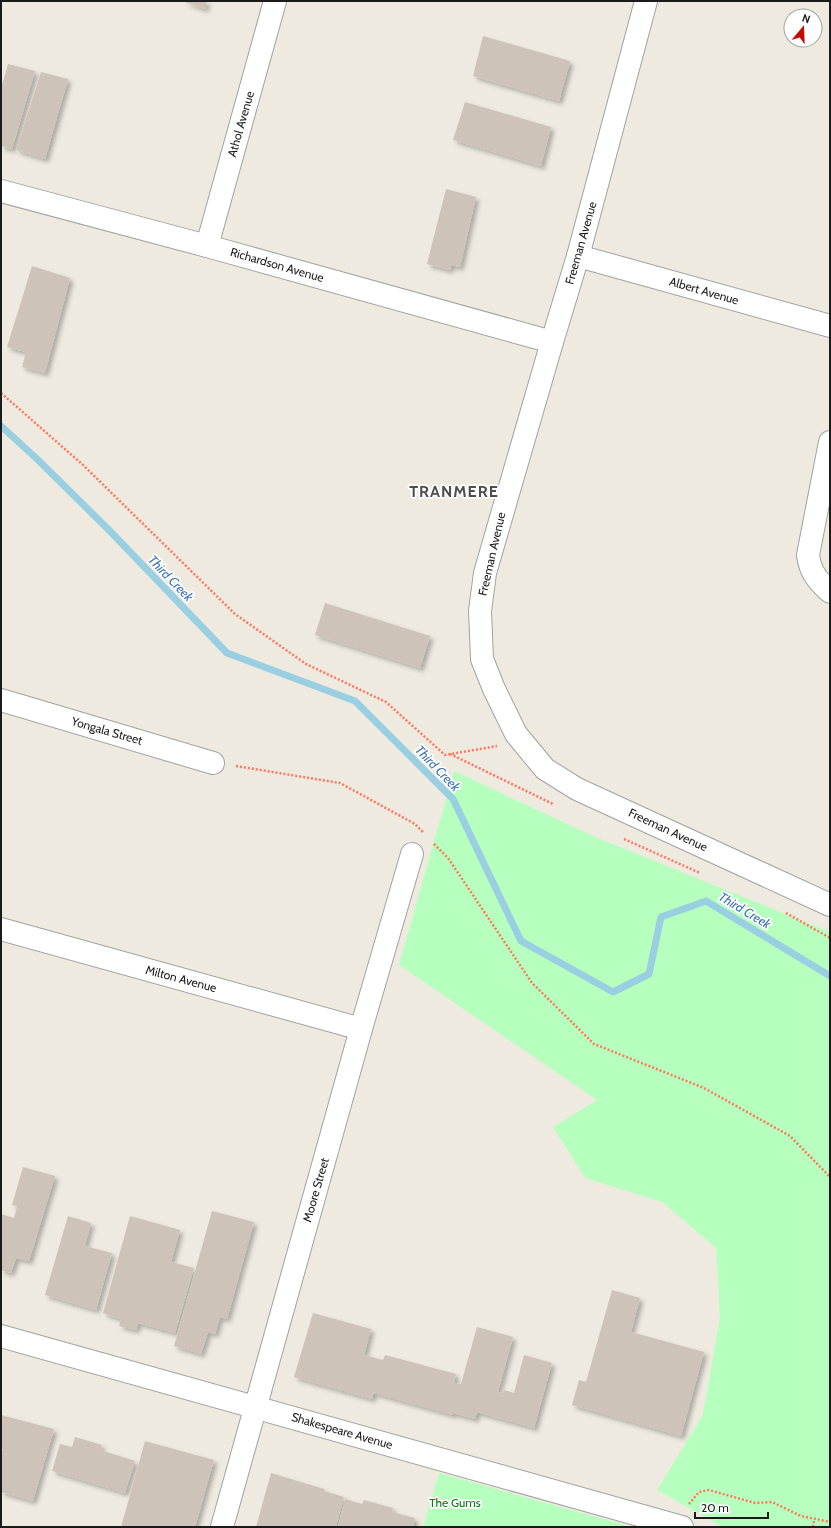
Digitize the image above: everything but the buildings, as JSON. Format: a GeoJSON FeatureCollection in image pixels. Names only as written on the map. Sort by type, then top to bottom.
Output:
{"type":"FeatureCollection","features":[{"type":"Feature","properties":{"kind":"street","name":"Athol Avenue"},"geometry":{"type":"LineString","coordinates":[[207,246],[275,1]]}},
{"type":"Feature","properties":{"kind":"street","name":"Freeman Avenue"},"geometry":{"type":"LineString","coordinates":[[646,1],[578,256],[486,574],[480,611],[482,659],[494,689],[516,734],[545,769],[577,789],[830,905]]}},
{"type":"Feature","properties":{"kind":"street","name":"Richardson Avenue"},"geometry":{"type":"LineString","coordinates":[[1,191],[207,246],[552,342]]}},
{"type":"Feature","properties":{"kind":"street","name":"Albert Avenue"},"geometry":{"type":"LineString","coordinates":[[578,256],[830,326]]}},
{"type":"Feature","properties":{"kind":"street"},"geometry":{"type":"LineString","coordinates":[[830,442],[808,555],[811,571],[830,592]]}},
{"type":"Feature","properties":{"kind":"street","name":"Yongala Street"},"geometry":{"type":"LineString","coordinates":[[1,700],[213,763]]}},
{"type":"Feature","properties":{"kind":"street","name":"Moore Street"},"geometry":{"type":"LineString","coordinates":[[222,1527],[361,1029],[412,854]]}},
{"type":"Feature","properties":{"kind":"street","name":"Milton Avenue"},"geometry":{"type":"LineString","coordinates":[[1,930],[361,1029]]}},
{"type":"Feature","properties":{"kind":"street","name":"Shakespeare Avenue"},"geometry":{"type":"LineString","coordinates":[[1,1336],[682,1527]]}},
{"type":"Feature","properties":{"kind":"path"},"geometry":{"type":"LineString","coordinates":[[1,393],[82,464],[235,614],[306,664],[386,702],[445,755],[522,742]]}},
{"type":"Feature","properties":{"kind":"path"},"geometry":{"type":"LineString","coordinates":[[213,763],[340,783],[415,824],[426,835]]}},
{"type":"Feature","properties":{"kind":"path"},"geometry":{"type":"LineString","coordinates":[[432,841],[448,858],[532,983],[594,1044],[710,1092],[790,1136],[830,1177]]}},
{"type":"Feature","properties":{"kind":"path"},"geometry":{"type":"LineString","coordinates":[[687,1506],[699,1492],[710,1490],[755,1504],[772,1502],[801,1516],[814,1520],[830,1522]]}},
{"type":"Feature","properties":{"kind":"path"},"geometry":{"type":"LineString","coordinates":[[813,1527],[814,1520]]}},
{"type":"Feature","properties":{"kind":"green space"},"geometry":{"type":"Polygon","coordinates":[[[454,771],[593,836],[830,932],[830,1527],[723,1527],[657,1490],[703,1415],[720,1316],[716,1248],[662,1202],[585,1178],[553,1127],[597,1100],[399,965],[454,771]]]}},
{"type":"Feature","properties":{"kind":"green space","name":"The Gums"},"geometry":{"type":"Polygon","coordinates":[[[439,1473],[632,1527],[423,1527],[439,1473]]]}},
{"type":"Feature","properties":{"kind":"waterway","name":"Third Creek"},"geometry":{"type":"LineString","coordinates":[[1,426],[36,458],[109,530],[227,653],[355,701],[453,799],[521,941],[613,992],[649,974],[661,917],[706,901],[830,976]]}},
{"type":"Feature","properties":{"kind":"district","name":"TRANMERE"},"geometry":{"type":"Point","coordinates":[454,491]}}]}
